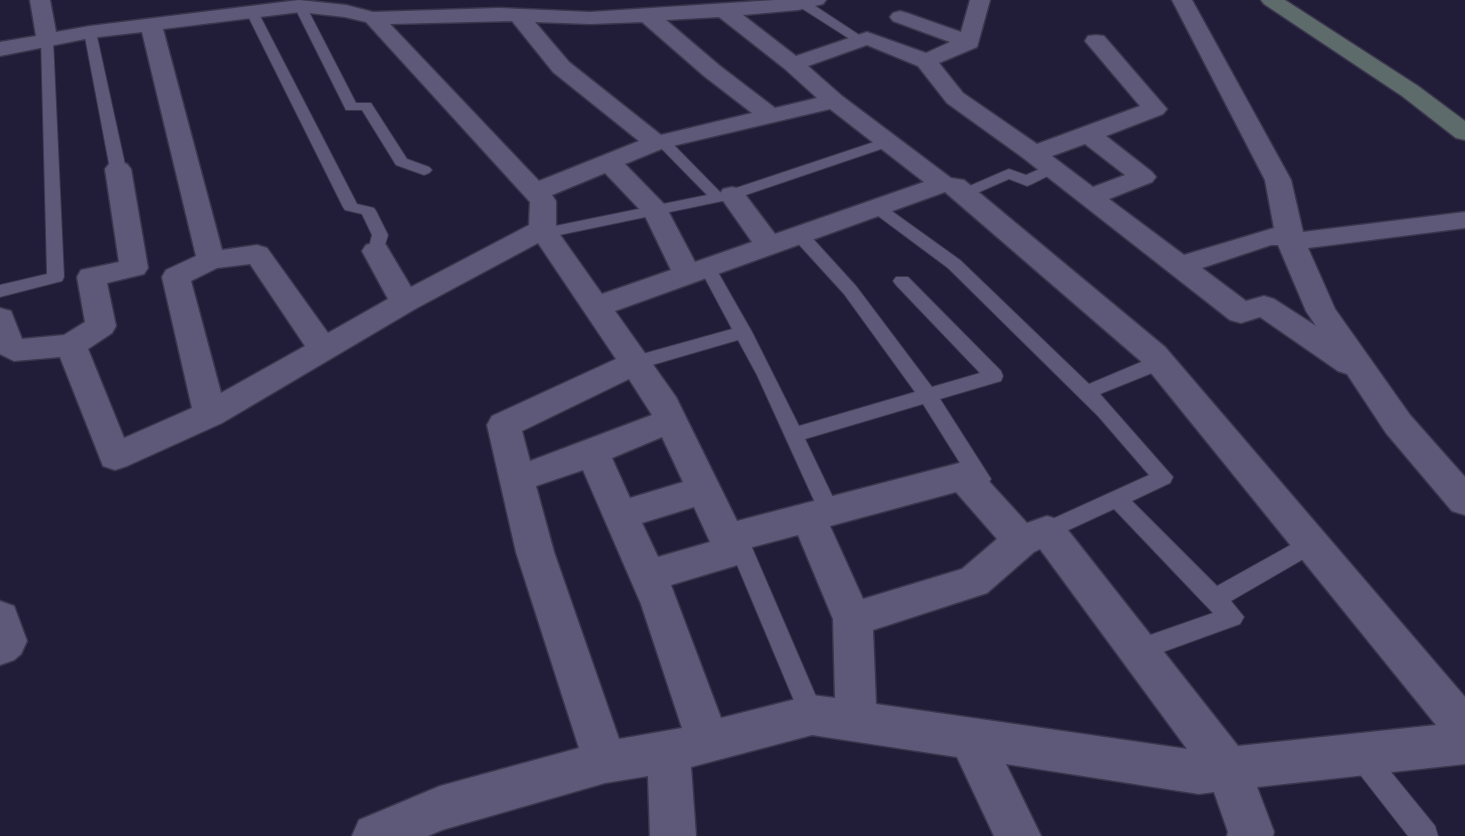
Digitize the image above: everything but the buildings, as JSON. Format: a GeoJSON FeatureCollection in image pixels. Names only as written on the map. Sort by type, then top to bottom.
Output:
{"type":"FeatureCollection","features":[{"type":"Feature","properties":{"kind":"street"},"geometry":{"type":"LineString","coordinates":[[40,0],[47,39]]}},
{"type":"Feature","properties":{"kind":"street"},"geometry":{"type":"LineString","coordinates":[[969,42],[980,0]]}},
{"type":"Feature","properties":{"kind":"street"},"geometry":{"type":"LineString","coordinates":[[1182,0],[1278,180],[1290,239],[1321,311],[1398,424],[1465,501]]}},
{"type":"Feature","properties":{"kind":"street"},"geometry":{"type":"LineString","coordinates":[[1271,0],[1410,92],[1465,133]]}},
{"type":"Feature","properties":{"kind":"street"},"geometry":{"type":"LineString","coordinates":[[0,49],[90,32],[300,6],[353,10],[503,10],[590,18],[724,11],[809,2]]}},
{"type":"Feature","properties":{"kind":"street"},"geometry":{"type":"LineString","coordinates":[[793,64],[864,39],[905,8],[969,42]]}},
{"type":"Feature","properties":{"kind":"street"},"geometry":{"type":"LineString","coordinates":[[353,10],[543,201],[543,231],[672,420],[727,539],[963,477],[974,489],[1034,536],[1138,650],[1228,768],[1253,835]]}},
{"type":"Feature","properties":{"kind":"street"},"geometry":{"type":"LineString","coordinates":[[503,10],[561,67],[660,143]]}},
{"type":"Feature","properties":{"kind":"street"},"geometry":{"type":"LineString","coordinates":[[724,11],[793,64],[834,101],[953,189],[1160,362],[1465,729]]}},
{"type":"Feature","properties":{"kind":"street"},"geometry":{"type":"LineString","coordinates":[[648,16],[711,71],[769,115]]}},
{"type":"Feature","properties":{"kind":"street"},"geometry":{"type":"LineString","coordinates":[[151,25],[212,260]]}},
{"type":"Feature","properties":{"kind":"street"},"geometry":{"type":"LineString","coordinates":[[864,39],[926,61],[955,98],[1042,160]]}},
{"type":"Feature","properties":{"kind":"street"},"geometry":{"type":"LineString","coordinates":[[1096,41],[1155,108],[1034,154],[1240,313],[1264,306],[1363,373]]}},
{"type":"Feature","properties":{"kind":"street"},"geometry":{"type":"LineString","coordinates":[[926,61],[969,42]]}},
{"type":"Feature","properties":{"kind":"street"},"geometry":{"type":"LineString","coordinates":[[536,192],[660,143],[834,101]]}},
{"type":"Feature","properties":{"kind":"street"},"geometry":{"type":"LineString","coordinates":[[1088,134],[1143,177],[1090,197]]}},
{"type":"Feature","properties":{"kind":"street"},"geometry":{"type":"LineString","coordinates":[[609,162],[656,211],[697,271]]}},
{"type":"Feature","properties":{"kind":"street"},"geometry":{"type":"LineString","coordinates":[[3,339],[14,350],[71,345],[101,326],[91,277],[134,268],[118,169]]}},
{"type":"Feature","properties":{"kind":"street"},"geometry":{"type":"LineString","coordinates":[[596,307],[876,207],[953,189]]}},
{"type":"Feature","properties":{"kind":"street"},"geometry":{"type":"LineString","coordinates":[[725,196],[769,244]]}},
{"type":"Feature","properties":{"kind":"street"},"geometry":{"type":"LineString","coordinates":[[1179,266],[1268,237],[1290,239],[1465,220]]}},
{"type":"Feature","properties":{"kind":"street"},"geometry":{"type":"LineString","coordinates":[[71,345],[115,457],[210,414],[405,302],[543,231]]}},
{"type":"Feature","properties":{"kind":"street"},"geometry":{"type":"LineString","coordinates":[[376,251],[405,302]]}},
{"type":"Feature","properties":{"kind":"street"},"geometry":{"type":"LineString","coordinates":[[210,414],[176,277],[212,260],[256,254],[324,350]]}},
{"type":"Feature","properties":{"kind":"street"},"geometry":{"type":"LineString","coordinates":[[605,762],[535,552],[504,425],[635,363]]}},
{"type":"Feature","properties":{"kind":"street"},"geometry":{"type":"LineString","coordinates":[[516,479],[592,453],[672,420]]}},
{"type":"Feature","properties":{"kind":"street"},"geometry":{"type":"LineString","coordinates":[[592,453],[647,576],[688,747],[673,836]]}},
{"type":"Feature","properties":{"kind":"street"},"geometry":{"type":"LineString","coordinates":[[620,515],[704,490]]}},
{"type":"Feature","properties":{"kind":"street"},"geometry":{"type":"LineString","coordinates":[[818,515],[853,619],[856,722]]}},
{"type":"Feature","properties":{"kind":"street"},"geometry":{"type":"LineString","coordinates":[[647,576],[728,553],[736,536]]}},
{"type":"Feature","properties":{"kind":"street"},"geometry":{"type":"LineString","coordinates":[[853,619],[974,582],[1034,536]]}},
{"type":"Feature","properties":{"kind":"street"},"geometry":{"type":"LineString","coordinates":[[0,618],[8,641],[0,647]]}},
{"type":"Feature","properties":{"kind":"street"},"geometry":{"type":"LineString","coordinates":[[375,836],[440,808],[605,762],[688,747],[812,715],[1199,772],[1465,743]]}},
{"type":"Feature","properties":{"kind":"street"},"geometry":{"type":"LineString","coordinates":[[970,738],[1018,836]]}},
{"type":"Feature","properties":{"kind":"lane"},"geometry":{"type":"LineString","coordinates":[[809,2],[864,39]]}},
{"type":"Feature","properties":{"kind":"lane"},"geometry":{"type":"LineString","coordinates":[[300,6],[351,107],[366,106],[401,162],[424,170]]}},
{"type":"Feature","properties":{"kind":"lane"},"geometry":{"type":"LineString","coordinates":[[252,12],[351,207],[368,211],[380,235],[376,251]]}},
{"type":"Feature","properties":{"kind":"lane"},"geometry":{"type":"LineString","coordinates":[[90,32],[118,169]]}},
{"type":"Feature","properties":{"kind":"lane"},"geometry":{"type":"LineString","coordinates":[[0,291],[56,277],[47,39]]}},
{"type":"Feature","properties":{"kind":"lane"},"geometry":{"type":"LineString","coordinates":[[543,231],[725,196],[888,142]]}},
{"type":"Feature","properties":{"kind":"lane"},"geometry":{"type":"LineString","coordinates":[[660,143],[725,196]]}},
{"type":"Feature","properties":{"kind":"lane"},"geometry":{"type":"LineString","coordinates":[[953,189],[1009,174],[1027,181],[1042,160]]}},
{"type":"Feature","properties":{"kind":"lane"},"geometry":{"type":"LineString","coordinates":[[876,207],[954,264],[1087,392],[1163,477],[1034,536]]}},
{"type":"Feature","properties":{"kind":"lane"},"geometry":{"type":"LineString","coordinates":[[799,234],[850,290],[927,394],[981,479],[974,489]]}},
{"type":"Feature","properties":{"kind":"lane"},"geometry":{"type":"LineString","coordinates":[[697,271],[743,332],[766,375],[793,435],[818,515]]}},
{"type":"Feature","properties":{"kind":"lane"},"geometry":{"type":"LineString","coordinates":[[793,435],[994,376],[902,281]]}},
{"type":"Feature","properties":{"kind":"lane"},"geometry":{"type":"LineString","coordinates":[[635,363],[743,332]]}},
{"type":"Feature","properties":{"kind":"lane"},"geometry":{"type":"LineString","coordinates":[[1087,392],[1160,362]]}},
{"type":"Feature","properties":{"kind":"lane"},"geometry":{"type":"LineString","coordinates":[[1117,499],[1232,617],[1138,650]]}},
{"type":"Feature","properties":{"kind":"lane"},"geometry":{"type":"LineString","coordinates":[[736,536],[812,715]]}},
{"type":"Feature","properties":{"kind":"lane"},"geometry":{"type":"LineString","coordinates":[[1214,598],[1311,544]]}},
{"type":"Feature","properties":{"kind":"lane"},"geometry":{"type":"LineString","coordinates":[[1360,754],[1425,836]]}}]}
